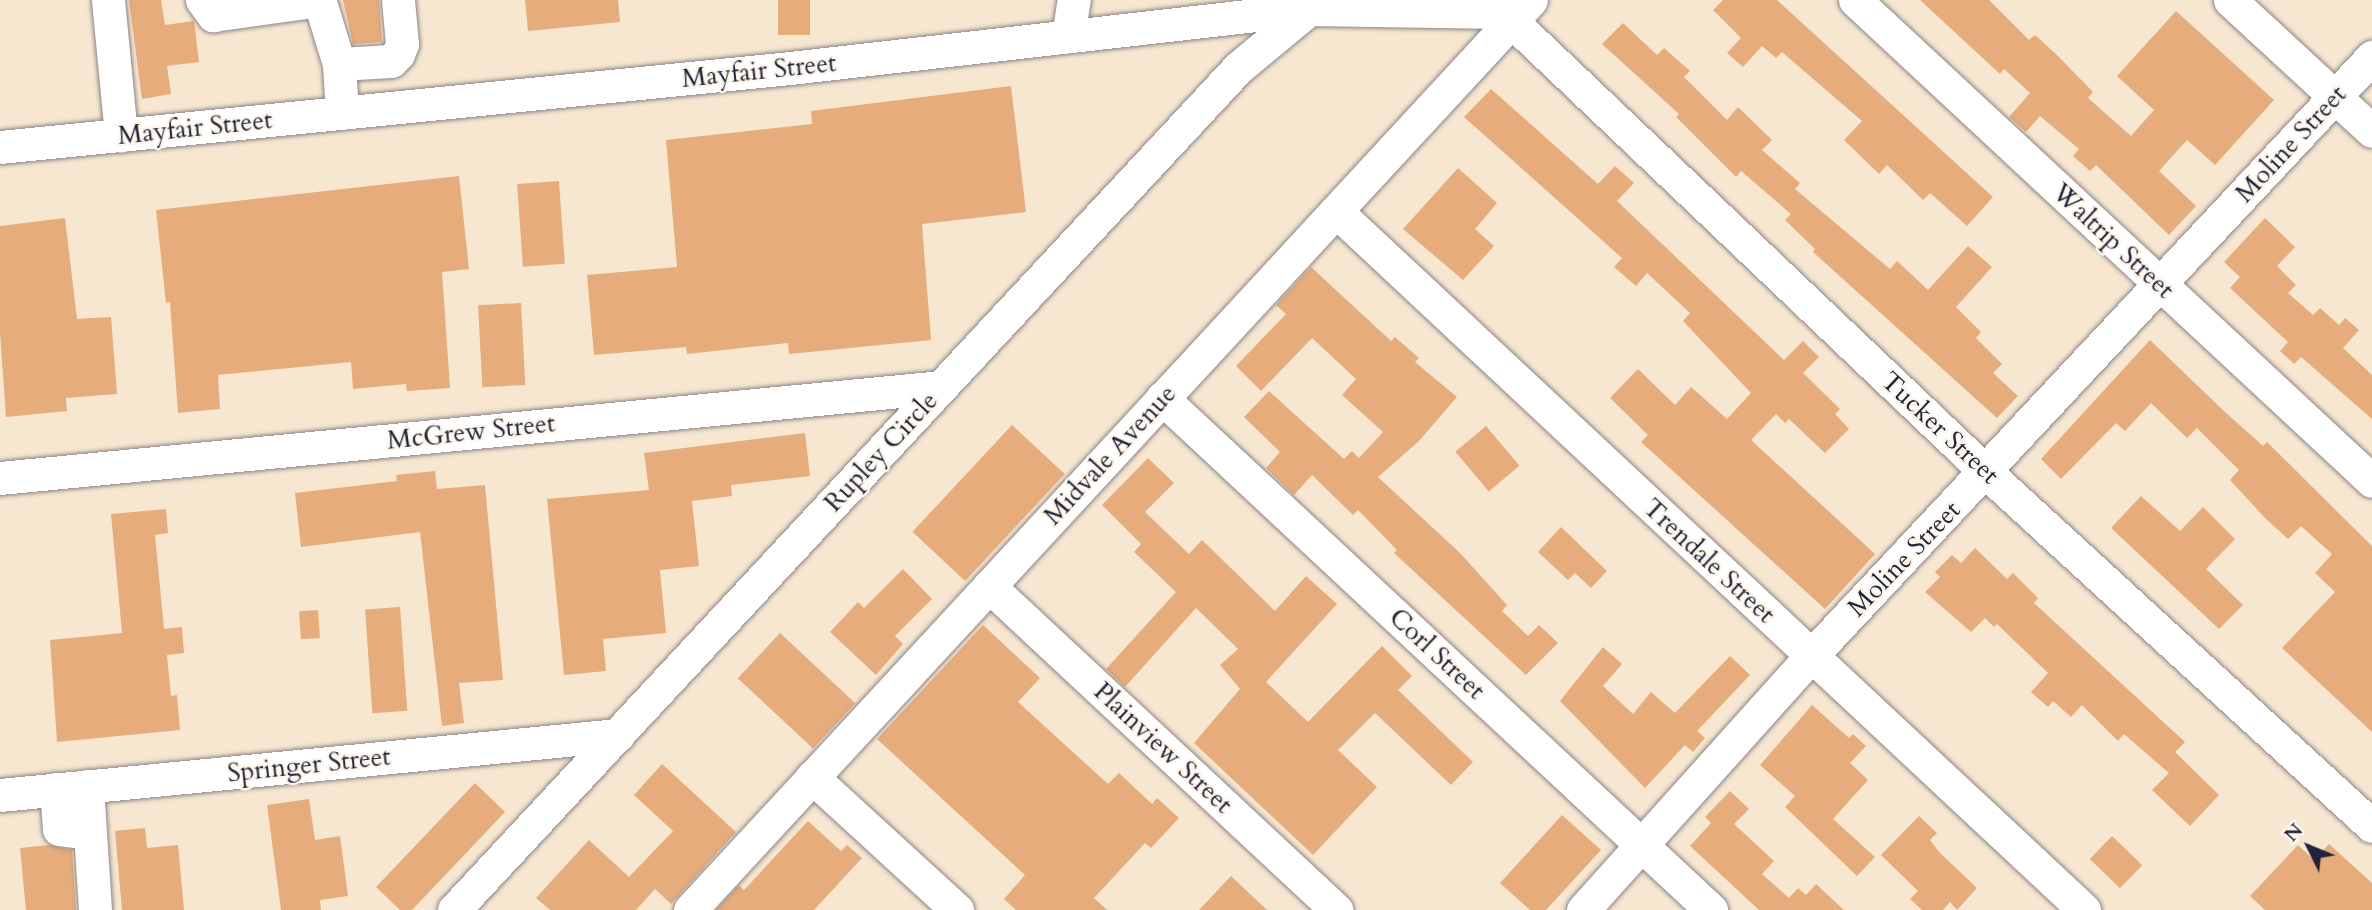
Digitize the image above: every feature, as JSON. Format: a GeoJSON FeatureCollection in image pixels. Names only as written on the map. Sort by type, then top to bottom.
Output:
{"type":"FeatureCollection","features":[{"type":"Feature","properties":{"kind":"street"},"geometry":{"type":"LineString","coordinates":[[108,0],[121,135]]}},
{"type":"Feature","properties":{"kind":"street"},"geometry":{"type":"LineString","coordinates":[[202,0],[213,15],[257,5],[320,1],[339,64],[342,113]]}},
{"type":"Feature","properties":{"kind":"street"},"geometry":{"type":"LineString","coordinates":[[339,64],[391,61],[398,54],[402,44],[398,0]]}},
{"type":"Feature","properties":{"kind":"street"},"geometry":{"type":"LineString","coordinates":[[1068,36],[1074,0]]}},
{"type":"Feature","properties":{"kind":"street","name":"Waltrip Street"},"geometry":{"type":"LineString","coordinates":[[1855,0],[2372,481]]}},
{"type":"Feature","properties":{"kind":"street"},"geometry":{"type":"LineString","coordinates":[[2230,0],[2372,131]]}},
{"type":"Feature","properties":{"kind":"street","name":"Mayfair Street"},"geometry":{"type":"LineString","coordinates":[[0,147],[1068,36],[1309,5],[1502,12],[1523,10]]}},
{"type":"Feature","properties":{"kind":"street","name":"Rupley Circle"},"geometry":{"type":"LineString","coordinates":[[454,910],[1238,68],[1309,5]]}},
{"type":"Feature","properties":{"kind":"street","name":"Midvale Avenue"},"geometry":{"type":"LineString","coordinates":[[690,910],[1523,10]]}},
{"type":"Feature","properties":{"kind":"street","name":"Tucker Street"},"geometry":{"type":"LineString","coordinates":[[1523,10],[1533,44],[1987,472],[2372,827]]}},
{"type":"Feature","properties":{"kind":"street","name":"Moline Street"},"geometry":{"type":"LineString","coordinates":[[1583,910],[1811,656],[1987,472],[2372,57]]}},
{"type":"Feature","properties":{"kind":"street","name":"Trendale Street"},"geometry":{"type":"LineString","coordinates":[[1336,211],[2084,910]]}},
{"type":"Feature","properties":{"kind":"street","name":"McGrew Street"},"geometry":{"type":"LineString","coordinates":[[0,478],[941,387]]}},
{"type":"Feature","properties":{"kind":"street","name":"Corl Street"},"geometry":{"type":"LineString","coordinates":[[1162,398],[1712,910]]}},
{"type":"Feature","properties":{"kind":"street","name":"Plainview Street"},"geometry":{"type":"LineString","coordinates":[[989,586],[1337,910]]}},
{"type":"Feature","properties":{"kind":"street","name":"Springer Street"},"geometry":{"type":"LineString","coordinates":[[0,795],[618,734]]}},
{"type":"Feature","properties":{"kind":"street"},"geometry":{"type":"LineString","coordinates":[[813,776],[957,910]]}},
{"type":"Feature","properties":{"kind":"street"},"geometry":{"type":"LineString","coordinates":[[71,788],[60,829],[90,833],[96,910]]}},
{"type":"Feature","properties":{"kind":"building"},"geometry":{"type":"Polygon","coordinates":[[[129,0],[161,0],[165,25],[194,21],[199,62],[167,66],[171,94],[142,99],[129,0]]]}},
{"type":"Feature","properties":{"kind":"building"},"geometry":{"type":"Polygon","coordinates":[[[343,0],[379,0],[382,42],[353,44],[343,0]]]}},
{"type":"Feature","properties":{"kind":"building"},"geometry":{"type":"Polygon","coordinates":[[[525,0],[618,0],[620,22],[528,31],[525,0]]]}},
{"type":"Feature","properties":{"kind":"building"},"geometry":{"type":"Polygon","coordinates":[[[778,0],[810,0],[810,35],[778,35],[778,0]]]}},
{"type":"Feature","properties":{"kind":"building"},"geometry":{"type":"Polygon","coordinates":[[[1723,0],[1777,0],[1993,197],[1967,226],[1930,193],[1923,200],[1887,165],[1879,174],[1844,140],[1862,121],[1782,52],[1776,58],[1762,46],[1743,67],[1727,53],[1741,38],[1713,10],[1723,0]]]}},
{"type":"Feature","properties":{"kind":"building"},"geometry":{"type":"Polygon","coordinates":[[[1920,0],[1989,0],[2029,40],[2035,35],[2057,55],[2093,92],[2088,98],[2131,136],[2154,110],[2117,76],[2176,11],[2274,100],[2215,165],[2187,140],[2159,171],[2196,206],[2169,235],[2096,165],[2090,171],[2073,156],[2079,149],[2040,116],[2026,132],[2009,117],[2030,93],[2004,69],[2000,74],[1920,0]]]}},
{"type":"Feature","properties":{"kind":"building"},"geometry":{"type":"Polygon","coordinates":[[[1623,23],[1657,55],[1664,48],[1690,71],[1684,77],[1727,120],[1738,107],[1772,140],[1762,150],[1800,183],[1795,189],[1890,269],[1897,261],[1928,290],[1968,246],[1992,267],[1956,307],[1981,332],[1976,338],[2002,364],[1993,373],[2018,396],[1997,418],[1813,252],[1815,249],[1785,220],[1791,214],[1741,171],[1736,177],[1676,117],[1679,114],[1602,44],[1623,23]]]}},
{"type":"Feature","properties":{"kind":"building"},"geometry":{"type":"Polygon","coordinates":[[[1011,86],[1026,212],[922,224],[931,340],[789,354],[788,343],[687,354],[686,347],[594,355],[587,275],[677,267],[666,140],[812,124],[811,111],[1011,86]]]}},
{"type":"Feature","properties":{"kind":"building"},"geometry":{"type":"Polygon","coordinates":[[[1491,89],[1598,184],[1615,166],[1634,183],[1617,201],[1784,360],[1803,341],[1819,357],[1803,373],[1840,409],[1835,414],[1849,429],[1825,453],[1789,419],[1785,423],[1776,414],[1751,440],[1875,554],[1825,609],[1641,442],[1648,435],[1610,398],[1638,369],[1675,405],[1691,387],[1727,419],[1751,393],[1683,321],[1690,313],[1647,273],[1636,286],[1614,267],[1622,258],[1464,117],[1491,89]]]}},
{"type":"Feature","properties":{"kind":"building"},"geometry":{"type":"Polygon","coordinates":[[[1458,168],[1497,203],[1475,229],[1494,246],[1463,280],[1403,229],[1458,168]]]}},
{"type":"Feature","properties":{"kind":"building"},"geometry":{"type":"Polygon","coordinates":[[[459,176],[469,269],[442,272],[450,388],[407,391],[406,384],[353,389],[351,362],[218,375],[220,409],[178,413],[170,302],[166,303],[156,210],[459,176]]]}},
{"type":"Feature","properties":{"kind":"building"},"geometry":{"type":"Polygon","coordinates":[[[559,181],[565,264],[523,267],[517,184],[559,181]]]}},
{"type":"Feature","properties":{"kind":"building"},"geometry":{"type":"Polygon","coordinates":[[[65,218],[77,319],[111,317],[117,394],[66,398],[67,411],[6,417],[0,333],[0,226],[65,218]]]}},
{"type":"Feature","properties":{"kind":"building"},"geometry":{"type":"Polygon","coordinates":[[[2265,218],[2295,247],[2277,266],[2296,285],[2288,293],[2313,315],[2320,308],[2339,325],[2345,318],[2359,330],[2343,348],[2372,375],[2372,419],[2301,357],[2294,364],[2280,351],[2288,342],[2230,288],[2240,277],[2224,262],[2265,218]]]}},
{"type":"Feature","properties":{"kind":"building"},"geometry":{"type":"Polygon","coordinates":[[[1311,267],[1391,341],[1395,337],[1419,358],[1415,362],[1457,397],[1419,441],[1378,477],[1460,553],[1507,605],[1502,611],[1528,636],[1539,625],[1558,643],[1526,675],[1394,553],[1397,550],[1358,510],[1353,515],[1312,475],[1294,495],[1266,468],[1280,452],[1244,417],[1269,391],[1344,459],[1352,451],[1359,458],[1383,432],[1342,395],[1356,379],[1312,338],[1261,391],[1236,366],[1286,314],[1276,305],[1311,267]]]}},
{"type":"Feature","properties":{"kind":"building"},"geometry":{"type":"Polygon","coordinates":[[[521,303],[525,385],[482,387],[478,305],[521,303]]]}},
{"type":"Feature","properties":{"kind":"building"},"geometry":{"type":"Polygon","coordinates":[[[2150,340],[2263,446],[2267,442],[2372,546],[2372,732],[2282,648],[2335,592],[2315,573],[2332,554],[2301,526],[2288,539],[2265,518],[2230,480],[2239,470],[2197,428],[2187,438],[2151,403],[2125,431],[2116,423],[2061,479],[2041,459],[2150,340]]]}},
{"type":"Feature","properties":{"kind":"building"},"geometry":{"type":"Polygon","coordinates":[[[1012,425],[1065,474],[965,581],[912,532],[1012,425]]]}},
{"type":"Feature","properties":{"kind":"building"},"geometry":{"type":"Polygon","coordinates":[[[1486,426],[1519,466],[1489,492],[1455,452],[1486,426]]]}},
{"type":"Feature","properties":{"kind":"building"},"geometry":{"type":"Polygon","coordinates":[[[805,433],[810,476],[731,485],[732,496],[692,501],[699,566],[660,570],[666,633],[603,639],[606,671],[564,675],[547,499],[649,490],[644,453],[805,433]]]}},
{"type":"Feature","properties":{"kind":"building"},"geometry":{"type":"Polygon","coordinates":[[[1148,458],[1174,483],[1145,512],[1189,554],[1202,540],[1275,611],[1306,576],[1337,604],[1266,682],[1308,722],[1382,646],[1412,676],[1398,690],[1473,762],[1451,785],[1375,713],[1338,750],[1377,787],[1313,855],[1194,743],[1240,689],[1220,665],[1238,649],[1196,608],[1125,687],[1106,669],[1176,592],[1134,552],[1141,544],[1102,505],[1148,458]]]}},
{"type":"Feature","properties":{"kind":"building"},"geometry":{"type":"Polygon","coordinates":[[[435,471],[437,489],[485,485],[503,680],[459,683],[464,723],[442,726],[420,532],[301,547],[295,493],[397,481],[396,475],[435,471]]]}},
{"type":"Feature","properties":{"kind":"building"},"geometry":{"type":"Polygon","coordinates":[[[2141,496],[2180,531],[2203,507],[2235,539],[2206,569],[2243,605],[2219,629],[2111,528],[2141,496]]]}},
{"type":"Feature","properties":{"kind":"building"},"geometry":{"type":"Polygon","coordinates":[[[166,509],[168,533],[155,535],[164,629],[182,627],[184,653],[167,655],[171,696],[177,695],[180,730],[57,742],[50,640],[122,633],[111,514],[166,509]]]}},
{"type":"Feature","properties":{"kind":"building"},"geometry":{"type":"Polygon","coordinates":[[[1561,527],[1607,571],[1591,588],[1575,573],[1568,580],[1538,552],[1561,527]]]}},
{"type":"Feature","properties":{"kind":"building"},"geometry":{"type":"Polygon","coordinates":[[[1975,548],[2007,579],[2013,573],[2038,598],[2034,603],[2185,742],[2175,752],[2219,795],[2190,826],[2152,790],[2169,773],[2124,734],[2118,741],[2082,705],[2071,717],[2053,701],[2048,707],[2031,692],[2048,673],[1997,624],[1994,627],[1985,618],[1971,632],[1925,592],[1940,577],[1935,572],[1952,555],[1961,563],[1975,548]]]}},
{"type":"Feature","properties":{"kind":"building"},"geometry":{"type":"Polygon","coordinates":[[[903,569],[932,599],[895,636],[903,644],[876,675],[830,632],[858,602],[864,608],[903,569]]]}},
{"type":"Feature","properties":{"kind":"building"},"geometry":{"type":"Polygon","coordinates":[[[400,607],[407,711],[372,713],[365,609],[400,607]]]}},
{"type":"Feature","properties":{"kind":"building"},"geometry":{"type":"Polygon","coordinates":[[[318,610],[320,638],[301,639],[299,611],[318,610]]]}},
{"type":"Feature","properties":{"kind":"building"},"geometry":{"type":"Polygon","coordinates":[[[983,625],[1040,678],[1018,702],[1108,784],[1119,773],[1152,804],[1157,798],[1179,818],[1151,848],[1145,843],[1094,898],[1107,910],[1016,910],[1004,899],[1025,875],[877,739],[983,625]]]}},
{"type":"Feature","properties":{"kind":"building"},"geometry":{"type":"Polygon","coordinates":[[[780,633],[855,703],[813,749],[738,678],[780,633]]]}},
{"type":"Feature","properties":{"kind":"building"},"geometry":{"type":"Polygon","coordinates":[[[1603,647],[1622,664],[1603,686],[1633,714],[1651,692],[1675,713],[1730,656],[1750,675],[1697,731],[1705,738],[1693,752],[1685,745],[1645,788],[1560,701],[1603,647]]]}},
{"type":"Feature","properties":{"kind":"building"},"geometry":{"type":"Polygon","coordinates":[[[1812,705],[1849,738],[1853,734],[1866,746],[1850,763],[1868,780],[1833,819],[1875,857],[1857,876],[1785,807],[1795,796],[1760,765],[1812,705]]]}},
{"type":"Feature","properties":{"kind":"building"},"geometry":{"type":"Polygon","coordinates":[[[662,764],[736,832],[671,904],[655,889],[636,910],[550,910],[536,898],[589,840],[629,877],[673,831],[634,795],[662,764]]]}},
{"type":"Feature","properties":{"kind":"building"},"geometry":{"type":"Polygon","coordinates":[[[475,783],[505,812],[412,910],[400,910],[376,887],[475,783]]]}},
{"type":"Feature","properties":{"kind":"building"},"geometry":{"type":"Polygon","coordinates":[[[1730,791],[1749,809],[1734,824],[1774,861],[1762,874],[1789,898],[1798,888],[1806,895],[1816,884],[1844,910],[1759,910],[1690,846],[1711,823],[1705,817],[1730,791]]]}},
{"type":"Feature","properties":{"kind":"building"},"geometry":{"type":"Polygon","coordinates":[[[309,799],[315,840],[340,836],[348,896],[320,900],[321,910],[281,910],[267,805],[309,799]]]}},
{"type":"Feature","properties":{"kind":"building"},"geometry":{"type":"Polygon","coordinates":[[[1562,815],[1601,850],[1546,910],[1530,910],[1500,883],[1562,815]]]}},
{"type":"Feature","properties":{"kind":"building"},"geometry":{"type":"Polygon","coordinates":[[[1919,816],[1937,833],[1930,840],[1940,853],[1977,888],[1957,910],[1950,902],[1943,910],[1922,910],[1910,899],[1918,891],[1881,855],[1919,816]]]}},
{"type":"Feature","properties":{"kind":"building"},"geometry":{"type":"Polygon","coordinates":[[[808,821],[841,851],[847,845],[862,858],[814,910],[716,910],[739,885],[744,890],[808,821]]]}},
{"type":"Feature","properties":{"kind":"building"},"geometry":{"type":"Polygon","coordinates":[[[145,828],[147,848],[178,845],[184,910],[122,910],[115,831],[145,828]]]}},
{"type":"Feature","properties":{"kind":"building"},"geometry":{"type":"Polygon","coordinates":[[[2112,836],[2142,865],[2120,888],[2090,859],[2112,836]]]}},
{"type":"Feature","properties":{"kind":"building"},"geometry":{"type":"Polygon","coordinates":[[[2329,844],[2372,883],[2372,910],[2265,910],[2250,896],[2298,845],[2314,860],[2329,844]]]}},
{"type":"Feature","properties":{"kind":"building"},"geometry":{"type":"Polygon","coordinates":[[[49,845],[72,850],[76,910],[26,910],[20,848],[49,845]]]}},
{"type":"Feature","properties":{"kind":"building"},"geometry":{"type":"Polygon","coordinates":[[[1231,876],[1267,910],[1199,910],[1231,876]]]}}]}
